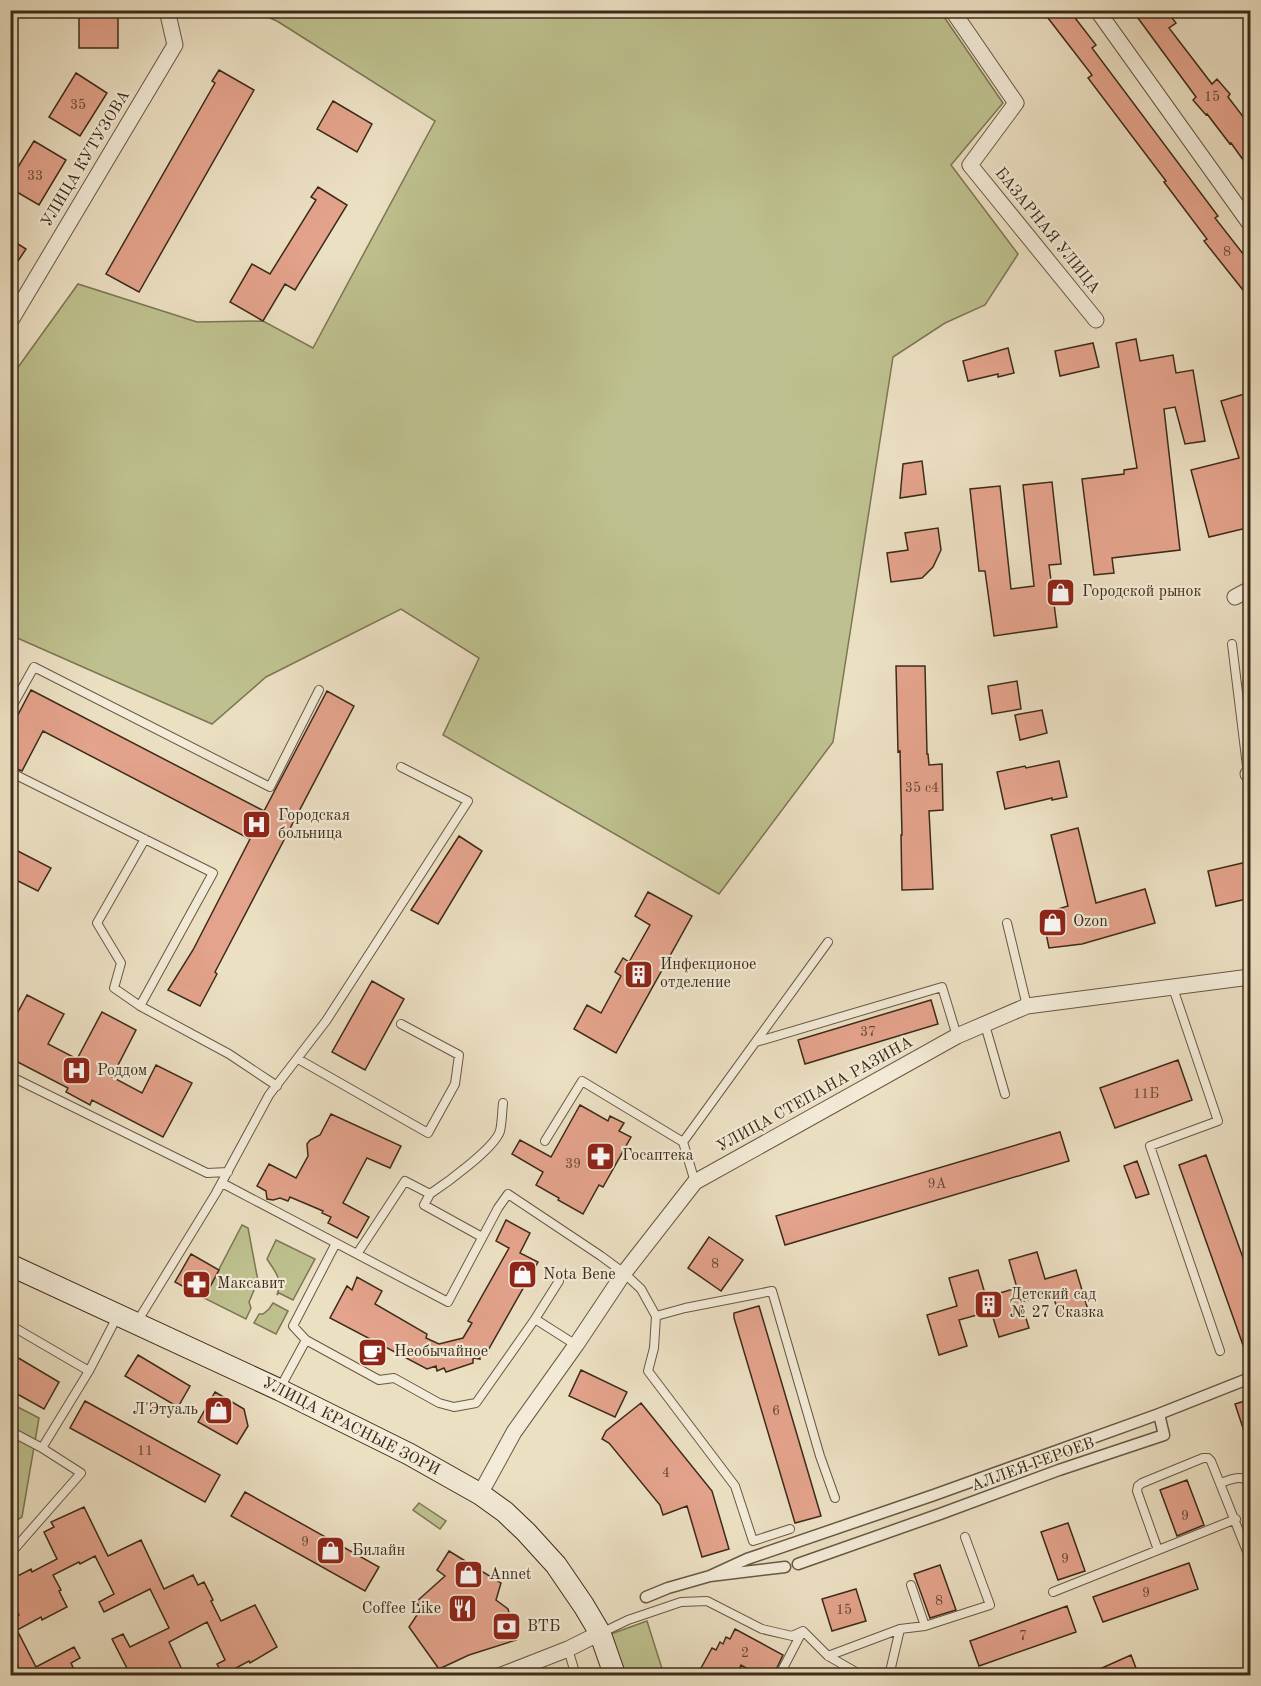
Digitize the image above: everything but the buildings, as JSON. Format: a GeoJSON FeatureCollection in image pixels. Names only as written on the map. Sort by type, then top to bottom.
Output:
{"type":"FeatureCollection","features":[{"type":"Feature","properties":{"kind":"main road","name":"УЛИЦА КРАСНЫЕ ЗОРИ"},"geometry":{"type":"LineString","coordinates":[[10,1265],[280,1390],[409,1454],[480,1494],[505,1512],[556,1565],[600,1633],[615,1676]]}},
{"type":"Feature","properties":{"kind":"street","name":"УЛИЦА КУТУЗОВА"},"geometry":{"type":"LineString","coordinates":[[10,322],[175,45],[167,10]]}},
{"type":"Feature","properties":{"kind":"street","name":"БАЗАРНАЯ УЛИЦА"},"geometry":{"type":"LineString","coordinates":[[952,10],[1016,103],[970,165],[1096,320]]}},
{"type":"Feature","properties":{"kind":"street"},"geometry":{"type":"LineString","coordinates":[[1096,10],[1251,224]]}},
{"type":"Feature","properties":{"kind":"street"},"geometry":{"type":"LineString","coordinates":[[1235,597],[1251,589]]}},
{"type":"Feature","properties":{"kind":"street","name":"УЛИЦА СТЕПАНА РАЗИНА"},"geometry":{"type":"LineString","coordinates":[[480,1494],[514,1432],[624,1274],[695,1182],[957,1036],[1027,1006],[1251,977]]}},
{"type":"Feature","properties":{"kind":"street"},"geometry":{"type":"LineString","coordinates":[[646,1597],[710,1576],[747,1559],[1159,1414],[1251,1378]]}},
{"type":"Feature","properties":{"kind":"street","name":"АЛЛЕЯ ГЕРОЕВ"},"geometry":{"type":"LineString","coordinates":[[798,1564],[1059,1470],[1164,1436],[1159,1414]]}},
{"type":"Feature","properties":{"kind":"street"},"geometry":{"type":"LineString","coordinates":[[710,1576],[785,1567]]}},
{"type":"Feature","properties":{"kind":"street"},"geometry":{"type":"LineString","coordinates":[[499,1676],[568,1649],[600,1633]]}},
{"type":"Feature","properties":{"kind":"lane"},"geometry":{"type":"LineString","coordinates":[[1232,644],[1249,774]]}},
{"type":"Feature","properties":{"kind":"lane"},"geometry":{"type":"LineString","coordinates":[[10,710],[34,667],[270,787],[319,690]]}},
{"type":"Feature","properties":{"kind":"lane"},"geometry":{"type":"LineString","coordinates":[[42,1448],[89,1371],[222,1183],[269,1095],[326,1021],[468,801],[401,767]]}},
{"type":"Feature","properties":{"kind":"lane"},"geometry":{"type":"LineString","coordinates":[[10,772],[213,873],[140,1006]]}},
{"type":"Feature","properties":{"kind":"lane"},"geometry":{"type":"LineString","coordinates":[[145,839],[97,923],[122,963],[114,987],[140,1006],[229,1054],[277,1086]]}},
{"type":"Feature","properties":{"kind":"lane"},"geometry":{"type":"LineString","coordinates":[[1007,923],[1027,1006]]}},
{"type":"Feature","properties":{"kind":"lane"},"geometry":{"type":"LineString","coordinates":[[683,1142],[828,942]]}},
{"type":"Feature","properties":{"kind":"lane"},"geometry":{"type":"LineString","coordinates":[[756,1042],[942,987],[957,1036]]}},
{"type":"Feature","properties":{"kind":"lane"},"geometry":{"type":"LineString","coordinates":[[1173,988],[1218,1121],[1150,1146],[1220,1351]]}},
{"type":"Feature","properties":{"kind":"lane"},"geometry":{"type":"LineString","coordinates":[[298,1059],[428,1133],[455,1084],[459,1055],[400,1024]]}},
{"type":"Feature","properties":{"kind":"lane"},"geometry":{"type":"LineString","coordinates":[[985,1025],[1005,1094]]}},
{"type":"Feature","properties":{"kind":"lane"},"geometry":{"type":"LineString","coordinates":[[10,1076],[207,1173],[228,1172]]}},
{"type":"Feature","properties":{"kind":"lane"},"geometry":{"type":"LineString","coordinates":[[545,1141],[582,1081],[683,1142],[695,1182]]}},
{"type":"Feature","properties":{"kind":"lane"},"geometry":{"type":"LineString","coordinates":[[483,1237],[424,1205],[430,1194],[456,1177],[500,1133],[503,1103]]}},
{"type":"Feature","properties":{"kind":"lane"},"geometry":{"type":"LineString","coordinates":[[357,1254],[405,1181],[430,1194]]}},
{"type":"Feature","properties":{"kind":"lane"},"geometry":{"type":"LineString","coordinates":[[222,1183],[448,1302],[498,1208],[508,1194],[593,1250],[641,1289],[656,1316],[654,1348],[648,1371],[735,1486],[753,1541],[790,1529]]}},
{"type":"Feature","properties":{"kind":"lane"},"geometry":{"type":"LineString","coordinates":[[336,1243],[294,1326],[306,1340],[380,1380],[394,1378],[439,1403],[454,1407],[476,1403],[559,1281]]}},
{"type":"Feature","properties":{"kind":"lane"},"geometry":{"type":"LineString","coordinates":[[656,1316],[772,1291],[834,1498]]}},
{"type":"Feature","properties":{"kind":"lane"},"geometry":{"type":"LineString","coordinates":[[535,1319],[576,1345]]}},
{"type":"Feature","properties":{"kind":"lane"},"geometry":{"type":"LineString","coordinates":[[10,1325],[89,1371]]}},
{"type":"Feature","properties":{"kind":"lane"},"geometry":{"type":"LineString","coordinates":[[280,1390],[306,1340]]}},
{"type":"Feature","properties":{"kind":"lane"},"geometry":{"type":"LineString","coordinates":[[10,1431],[81,1473],[10,1554]]}},
{"type":"Feature","properties":{"kind":"lane"},"geometry":{"type":"LineString","coordinates":[[1158,1550],[1137,1491],[1138,1486],[1208,1458],[1236,1519],[1251,1559]]}},
{"type":"Feature","properties":{"kind":"lane"},"geometry":{"type":"LineString","coordinates":[[1220,1483],[1240,1477],[1251,1484]]}},
{"type":"Feature","properties":{"kind":"lane"},"geometry":{"type":"LineString","coordinates":[[1053,1592],[1236,1519]]}},
{"type":"Feature","properties":{"kind":"lane"},"geometry":{"type":"LineString","coordinates":[[828,1656],[900,1629],[925,1626],[990,1605],[965,1537]]}},
{"type":"Feature","properties":{"kind":"lane"},"geometry":{"type":"LineString","coordinates":[[911,1585],[925,1626]]}},
{"type":"Feature","properties":{"kind":"lane"},"geometry":{"type":"LineString","coordinates":[[600,1633],[628,1620],[681,1602],[707,1601],[762,1629],[792,1636],[803,1631]]}},
{"type":"Feature","properties":{"kind":"lane"},"geometry":{"type":"LineString","coordinates":[[889,1676],[900,1629]]}},
{"type":"Feature","properties":{"kind":"lane"},"geometry":{"type":"LineString","coordinates":[[803,1631],[828,1656],[863,1676]]}},
{"type":"Feature","properties":{"kind":"lane"},"geometry":{"type":"LineString","coordinates":[[779,1676],[803,1631]]}},
{"type":"Feature","properties":{"kind":"lane"},"geometry":{"type":"LineString","coordinates":[[568,1649],[576,1676]]}},
{"type":"Feature","properties":{"kind":"green space"},"geometry":{"type":"Polygon","coordinates":[[[253,11],[940,11],[1003,103],[951,165],[1018,254],[985,305],[945,323],[893,357],[833,742],[719,894],[443,735],[479,658],[401,609],[266,677],[212,724],[15,637],[11,643],[11,377],[78,284],[197,322],[263,321],[313,348],[435,121],[277,21],[253,11]]]}},
{"type":"Feature","properties":{"kind":"green space"},"geometry":{"type":"Polygon","coordinates":[[[242,1225],[248,1228],[258,1281],[249,1302],[251,1308],[246,1319],[204,1298],[242,1225]]]}},
{"type":"Feature","properties":{"kind":"green space"},"geometry":{"type":"Polygon","coordinates":[[[276,1240],[315,1259],[293,1300],[279,1293],[277,1295],[279,1280],[267,1259],[276,1240]]]}},
{"type":"Feature","properties":{"kind":"green space"},"geometry":{"type":"Polygon","coordinates":[[[273,1303],[288,1311],[276,1334],[254,1323],[259,1314],[263,1314],[273,1303]]]}},
{"type":"Feature","properties":{"kind":"green space"},"geometry":{"type":"Polygon","coordinates":[[[10,1403],[39,1418],[22,1517],[11,1524],[10,1403]]]}},
{"type":"Feature","properties":{"kind":"green space"},"geometry":{"type":"Polygon","coordinates":[[[419,1503],[446,1521],[440,1529],[413,1510],[419,1503]]]}},
{"type":"Feature","properties":{"kind":"green space"},"geometry":{"type":"Polygon","coordinates":[[[647,1621],[664,1675],[624,1675],[608,1635],[647,1621]]]}},
{"type":"Feature","properties":{"kind":"place","name":"Городской рынок"},"geometry":{"type":"Point","coordinates":[1061,592]}},
{"type":"Feature","properties":{"kind":"place","name":"Городская больница"},"geometry":{"type":"Point","coordinates":[257,825]}},
{"type":"Feature","properties":{"kind":"place","name":"Ozon"},"geometry":{"type":"Point","coordinates":[1052,922]}},
{"type":"Feature","properties":{"kind":"place","name":"Инфекционое отделение"},"geometry":{"type":"Point","coordinates":[639,974]}},
{"type":"Feature","properties":{"kind":"place","name":"Роддом"},"geometry":{"type":"Point","coordinates":[76,1071]}},
{"type":"Feature","properties":{"kind":"place","name":"Госаптека"},"geometry":{"type":"Point","coordinates":[601,1156]}},
{"type":"Feature","properties":{"kind":"place","name":"Nota Bene"},"geometry":{"type":"Point","coordinates":[522,1275]}},
{"type":"Feature","properties":{"kind":"place","name":"Максавит"},"geometry":{"type":"Point","coordinates":[196,1284]}},
{"type":"Feature","properties":{"kind":"place","name":"Детский сад № 27 Сказка"},"geometry":{"type":"Point","coordinates":[989,1304]}},
{"type":"Feature","properties":{"kind":"place","name":"Необычайное"},"geometry":{"type":"Point","coordinates":[373,1352]}},
{"type":"Feature","properties":{"kind":"place","name":"Л'Этуаль"},"geometry":{"type":"Point","coordinates":[219,1410]}},
{"type":"Feature","properties":{"kind":"place","name":"Билайн"},"geometry":{"type":"Point","coordinates":[331,1551]}},
{"type":"Feature","properties":{"kind":"place","name":"Annet"},"geometry":{"type":"Point","coordinates":[468,1575]}},
{"type":"Feature","properties":{"kind":"place","name":"Coffee Like"},"geometry":{"type":"Point","coordinates":[462,1609]}},
{"type":"Feature","properties":{"kind":"place","name":"ВТБ"},"geometry":{"type":"Point","coordinates":[506,1627]}}]}
